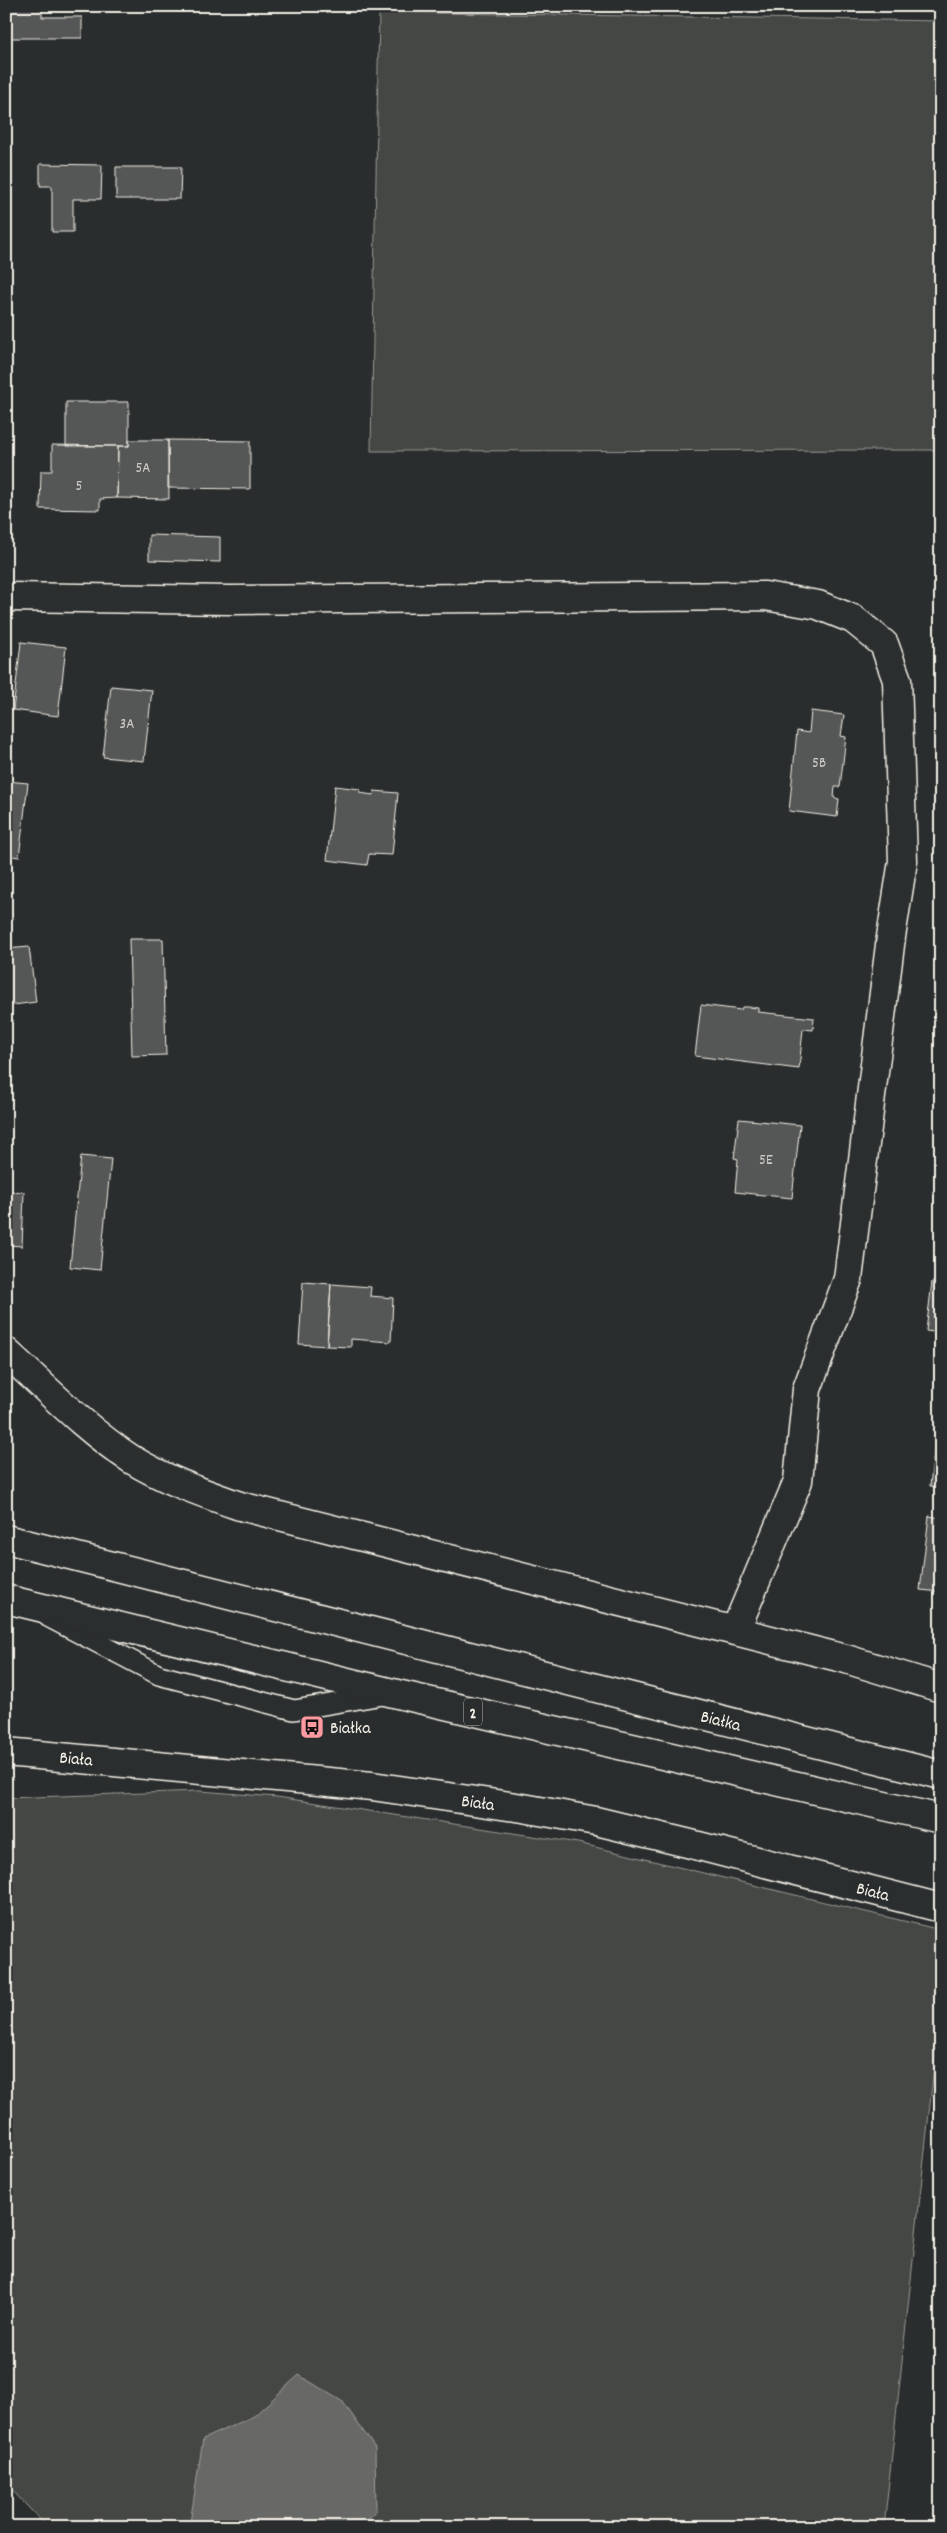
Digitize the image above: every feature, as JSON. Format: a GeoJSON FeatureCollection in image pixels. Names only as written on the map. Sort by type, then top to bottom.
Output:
{"type":"FeatureCollection","features":[{"type":"Feature","properties":{"kind":"main road"},"geometry":{"type":"LineString","coordinates":[[6,597],[230,600],[765,596],[818,604],[853,619],[884,644],[897,680],[903,861],[891,938],[848,1279],[807,1389],[798,1481],[735,1631]]}},
{"type":"Feature","properties":{"kind":"main road"},"geometry":{"type":"LineString","coordinates":[[6,1352],[96,1433],[132,1459],[189,1488],[249,1509],[846,1659],[941,1688]]}},
{"type":"Feature","properties":{"kind":"main road","name":"Białka"},"geometry":{"type":"LineString","coordinates":[[6,1539],[941,1775]]}},
{"type":"Feature","properties":{"kind":"main road","name":"2"},"geometry":{"type":"LineString","coordinates":[[13,1601],[394,1693],[941,1819]]}},
{"type":"Feature","properties":{"kind":"main road","name":"Biała"},"geometry":{"type":"LineString","coordinates":[[6,1752],[372,1786],[523,1808],[596,1821],[941,1908]]}},
{"type":"Feature","properties":{"kind":"lane"},"geometry":{"type":"LineString","coordinates":[[13,1601],[159,1675],[294,1710],[394,1693]]}},
{"type":"Feature","properties":{"kind":"shaded area"},"geometry":{"type":"Polygon","coordinates":[[[379,12],[941,21],[941,450],[371,451],[379,12]]]}},
{"type":"Feature","properties":{"kind":"shaded area"},"geometry":{"type":"Polygon","coordinates":[[[200,1791],[277,1797],[578,1843],[941,1930],[941,2003],[884,2527],[47,2527],[11,2489],[6,2487],[6,1798],[200,1791]]]}},
{"type":"Feature","properties":{"kind":"shaded area"},"geometry":{"type":"Polygon","coordinates":[[[299,2375],[343,2402],[375,2448],[376,2511],[362,2527],[192,2527],[190,2523],[203,2439],[254,2416],[299,2375]]]}},
{"type":"Feature","properties":{"kind":"building"},"geometry":{"type":"Polygon","coordinates":[[[6,6],[42,6],[42,17],[82,17],[82,38],[6,38],[6,6]]]}},
{"type":"Feature","properties":{"kind":"building"},"geometry":{"type":"Polygon","coordinates":[[[40,164],[102,165],[101,199],[73,199],[73,232],[52,232],[52,186],[40,186],[40,164]]]}},
{"type":"Feature","properties":{"kind":"building"},"geometry":{"type":"Polygon","coordinates":[[[116,167],[181,167],[180,199],[116,199],[116,167]]]}},
{"type":"Feature","properties":{"kind":"building"},"geometry":{"type":"Polygon","coordinates":[[[66,402],[129,402],[129,446],[66,446],[66,402]]]}},
{"type":"Feature","properties":{"kind":"building"},"geometry":{"type":"Polygon","coordinates":[[[129,440],[168,440],[169,499],[117,498],[118,446],[129,446],[129,440]]]}},
{"type":"Feature","properties":{"kind":"building"},"geometry":{"type":"Polygon","coordinates":[[[168,440],[250,441],[250,489],[168,488],[168,440]]]}},
{"type":"Feature","properties":{"kind":"building"},"geometry":{"type":"Polygon","coordinates":[[[52,445],[118,446],[117,498],[100,499],[100,510],[40,509],[41,471],[52,471],[52,445]]]}},
{"type":"Feature","properties":{"kind":"building"},"geometry":{"type":"Polygon","coordinates":[[[149,535],[220,537],[220,562],[149,560],[149,535]]]}},
{"type":"Feature","properties":{"kind":"building"},"geometry":{"type":"Polygon","coordinates":[[[21,642],[66,647],[58,716],[13,710],[21,642]]]}},
{"type":"Feature","properties":{"kind":"building"},"geometry":{"type":"Polygon","coordinates":[[[111,686],[152,690],[144,761],[103,757],[111,686]]]}},
{"type":"Feature","properties":{"kind":"building"},"geometry":{"type":"Polygon","coordinates":[[[811,711],[844,715],[841,736],[846,737],[840,787],[835,787],[834,798],[839,799],[837,817],[789,811],[797,731],[809,733],[811,711]]]}},
{"type":"Feature","properties":{"kind":"building"},"geometry":{"type":"Polygon","coordinates":[[[6,781],[28,783],[19,857],[6,855],[6,781]]]}},
{"type":"Feature","properties":{"kind":"building"},"geometry":{"type":"Polygon","coordinates":[[[335,786],[360,789],[360,793],[373,795],[374,791],[398,793],[392,855],[369,854],[367,865],[327,860],[335,786]]]}},
{"type":"Feature","properties":{"kind":"building"},"geometry":{"type":"Polygon","coordinates":[[[129,939],[163,939],[166,1055],[132,1056],[129,939]]]}},
{"type":"Feature","properties":{"kind":"building"},"geometry":{"type":"Polygon","coordinates":[[[29,947],[36,1002],[6,1006],[6,949],[29,947]]]}},
{"type":"Feature","properties":{"kind":"building"},"geometry":{"type":"Polygon","coordinates":[[[701,1005],[741,1010],[742,1007],[758,1008],[758,1012],[814,1018],[813,1030],[803,1029],[799,1069],[695,1056],[701,1005]]]}},
{"type":"Feature","properties":{"kind":"building"},"geometry":{"type":"Polygon","coordinates":[[[739,1119],[800,1125],[792,1198],[735,1192],[738,1159],[734,1158],[739,1119]]]}},
{"type":"Feature","properties":{"kind":"building"},"geometry":{"type":"Polygon","coordinates":[[[81,1156],[111,1159],[100,1270],[70,1267],[81,1156]]]}},
{"type":"Feature","properties":{"kind":"building"},"geometry":{"type":"Polygon","coordinates":[[[6,1191],[24,1192],[22,1246],[6,1245],[6,1191]]]}},
{"type":"Feature","properties":{"kind":"building"},"geometry":{"type":"Polygon","coordinates":[[[941,1258],[941,1333],[926,1331],[932,1282],[938,1283],[941,1258]]]}},
{"type":"Feature","properties":{"kind":"building"},"geometry":{"type":"Polygon","coordinates":[[[303,1282],[331,1284],[327,1346],[299,1344],[303,1282]]]}},
{"type":"Feature","properties":{"kind":"building"},"geometry":{"type":"Polygon","coordinates":[[[331,1284],[371,1287],[370,1296],[393,1298],[391,1342],[351,1339],[351,1347],[327,1346],[331,1284]]]}},
{"type":"Feature","properties":{"kind":"building"},"geometry":{"type":"Polygon","coordinates":[[[937,1425],[941,1426],[941,1487],[930,1486],[937,1425]]]}},
{"type":"Feature","properties":{"kind":"building"},"geometry":{"type":"Polygon","coordinates":[[[929,1516],[941,1518],[941,1592],[920,1590],[929,1516]]]}},
{"type":"Feature","properties":{"kind":"place","name":"Białka"},"geometry":{"type":"Point","coordinates":[312,1727]}}]}
